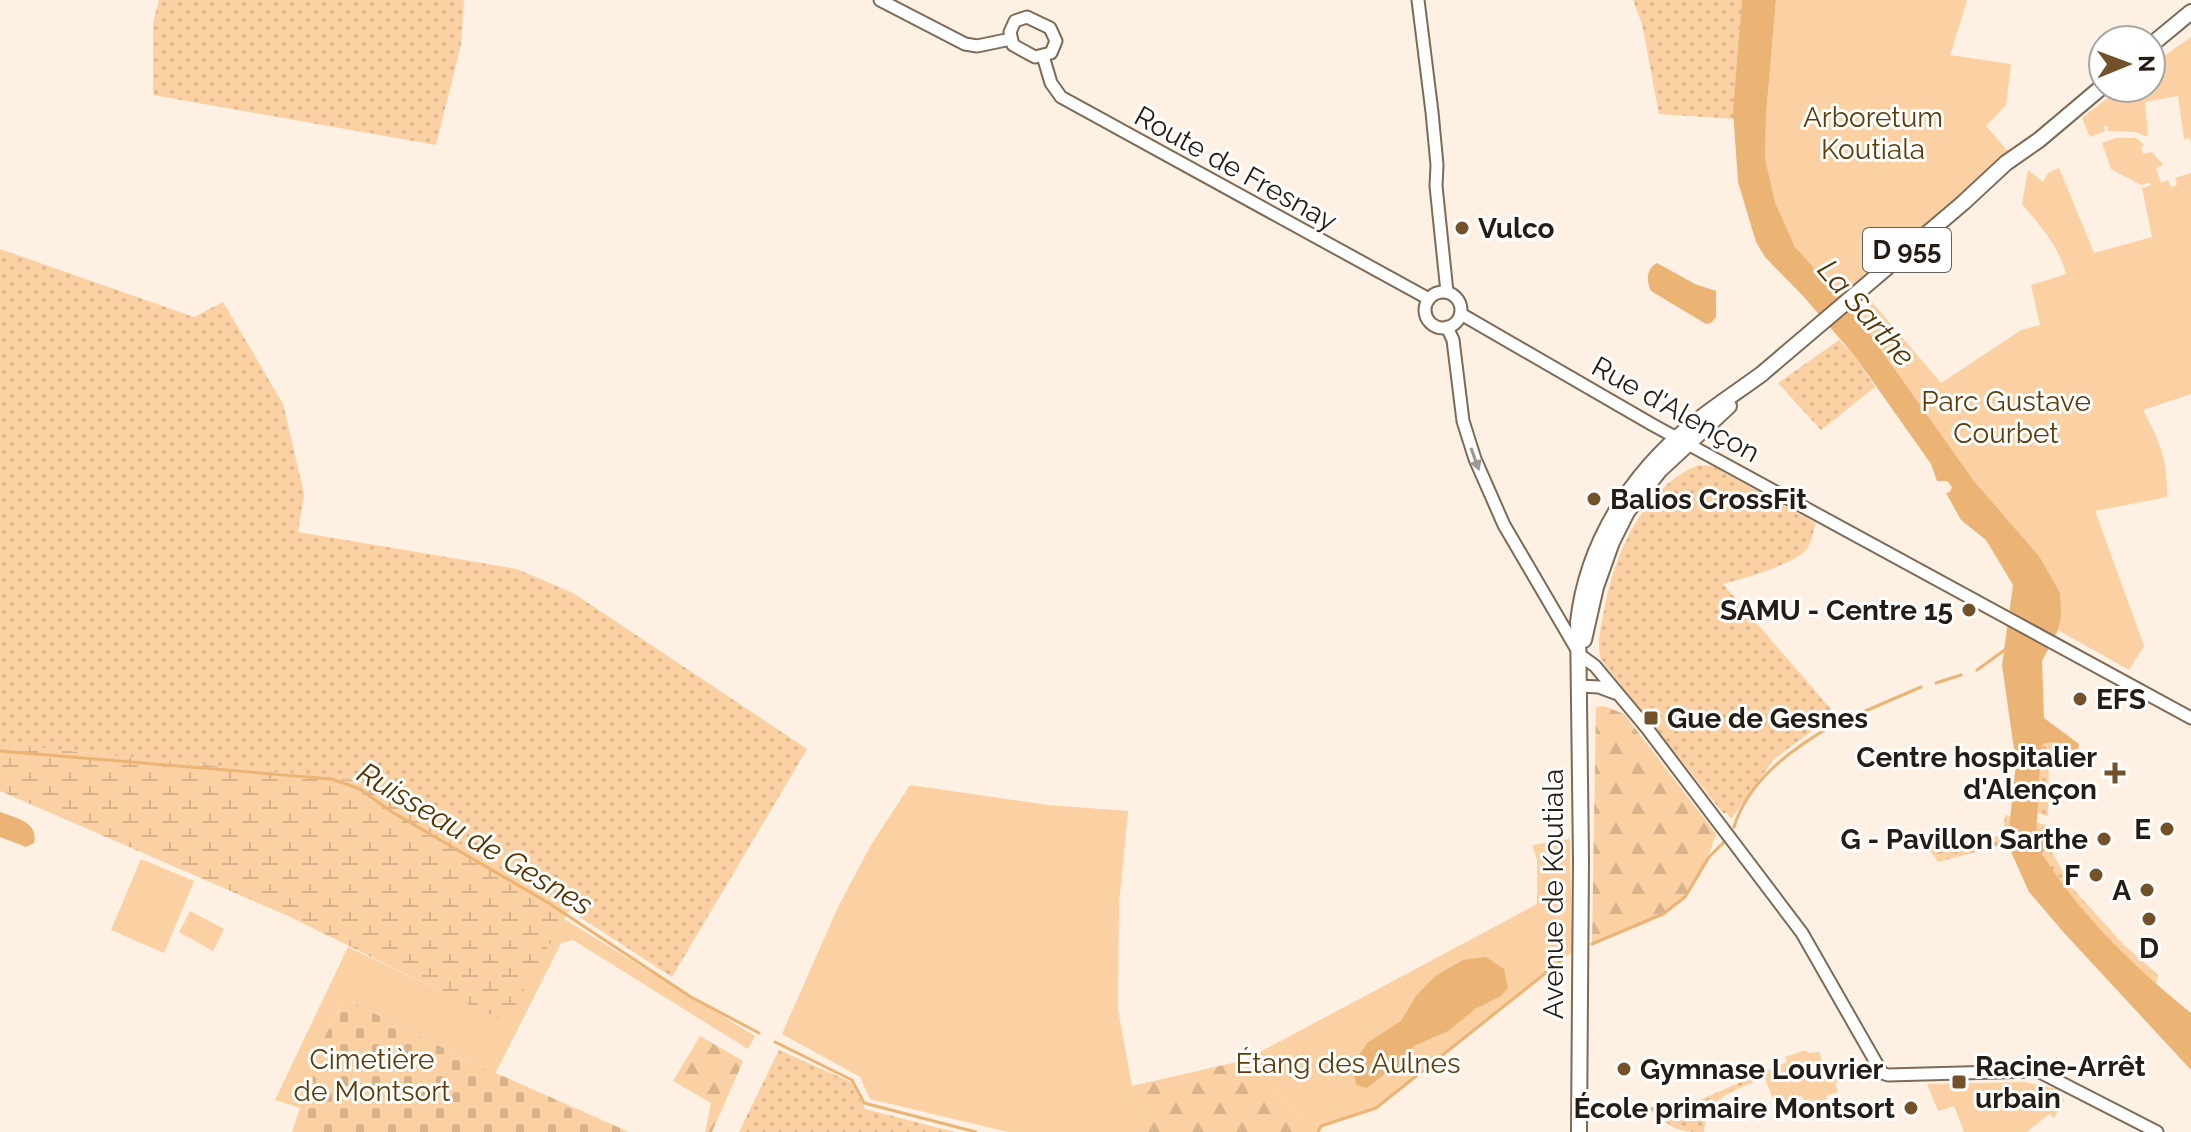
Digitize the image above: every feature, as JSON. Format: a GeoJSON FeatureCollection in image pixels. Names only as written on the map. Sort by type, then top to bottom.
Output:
{"type":"FeatureCollection","features":[{"type":"Feature","properties":{"kind":"main road"},"geometry":{"type":"LineString","coordinates":[[2167,32],[2191,12]]}},
{"type":"Feature","properties":{"kind":"main road","name":"Avenue de Koutiala"},"geometry":{"type":"LineString","coordinates":[[1579,1132],[1581,860],[1578,622],[1581,594],[1602,537],[1622,499],[1651,462],[1683,441],[2006,163],[2087,100]]}},
{"type":"Feature","properties":{"kind":"street"},"geometry":{"type":"LineString","coordinates":[[880,0],[965,44],[977,46],[1011,39]]}},
{"type":"Feature","properties":{"kind":"street"},"geometry":{"type":"LineString","coordinates":[[1418,0],[1432,112],[1447,292]]}},
{"type":"Feature","properties":{"kind":"street"},"geometry":{"type":"LineString","coordinates":[[1021,18],[1034,19],[1050,28],[1056,41],[1051,53],[1035,57],[1013,45],[1011,39],[1011,27],[1021,18]]}},
{"type":"Feature","properties":{"kind":"street","name":"Route de Fresnay"},"geometry":{"type":"LineString","coordinates":[[1043,56],[1051,83],[1061,97],[1429,299]]}},
{"type":"Feature","properties":{"kind":"street"},"geometry":{"type":"LineString","coordinates":[[1447,292],[1457,298],[1461,314],[1456,323],[1447,327],[1436,326],[1427,318],[1426,308],[1434,295],[1447,292]]}},
{"type":"Feature","properties":{"kind":"street","name":"Rue d'Alençon"},"geometry":{"type":"LineString","coordinates":[[1461,314],[1683,441],[2191,718]]}},
{"type":"Feature","properties":{"kind":"street"},"geometry":{"type":"LineString","coordinates":[[1447,327],[1453,340],[1463,421],[1492,501],[1580,655],[1595,666],[1646,727],[1811,946],[1882,1073],[2038,1071],[2157,1132]]}},
{"type":"Feature","properties":{"kind":"street"},"geometry":{"type":"LineString","coordinates":[[1579,686],[1599,687],[1616,693]]}},
{"type":"Feature","properties":{"kind":"green space"},"geometry":{"type":"Polygon","coordinates":[[[159,0],[464,0],[461,44],[436,145],[153,95],[153,23],[159,0]]]}},
{"type":"Feature","properties":{"kind":"green space"},"geometry":{"type":"Polygon","coordinates":[[[1633,0],[1742,0],[1734,119],[1659,114],[1642,24],[1633,0]]]}},
{"type":"Feature","properties":{"kind":"green space","name":"Arboretum Koutiala"},"geometry":{"type":"Polygon","coordinates":[[[1776,0],[1967,0],[1950,55],[2011,64],[2006,105],[1986,126],[2012,156],[1844,302],[1795,247],[1775,202],[1765,158],[1776,0]]]}},
{"type":"Feature","properties":{"kind":"green space"},"geometry":{"type":"Polygon","coordinates":[[[2191,37],[2191,145],[2190,138],[2184,139],[2178,96],[2167,98],[2167,54],[2191,37]]]}},
{"type":"Feature","properties":{"kind":"green space"},"geometry":{"type":"Polygon","coordinates":[[[2100,104],[2145,104],[2148,137],[2136,132],[2108,131],[2104,126],[2105,131],[2090,137],[2082,118],[2100,104]]]}},
{"type":"Feature","properties":{"kind":"green space","name":"Parc Gustave Courbet"},"geometry":{"type":"Polygon","coordinates":[[[2116,138],[2136,138],[2145,145],[2141,146],[2143,154],[2152,152],[2163,165],[2156,168],[2161,183],[2168,180],[2171,187],[2177,185],[2175,178],[2191,173],[2191,394],[2143,410],[2162,452],[2167,497],[2095,511],[2144,646],[2129,670],[2058,630],[2061,617],[2039,556],[1974,481],[1855,313],[1871,301],[1941,383],[2021,330],[2040,325],[2031,285],[2066,274],[2054,245],[2022,204],[2028,170],[2043,182],[2048,173],[2059,168],[2094,253],[2152,237],[2142,188],[2151,185],[2150,182],[2141,185],[2111,169],[2102,143],[2116,138]]]}},
{"type":"Feature","properties":{"kind":"green space"},"geometry":{"type":"Polygon","coordinates":[[[0,249],[194,317],[223,302],[283,404],[304,494],[298,532],[517,569],[573,593],[807,749],[672,977],[569,910],[354,780],[0,744],[0,249]]]}},
{"type":"Feature","properties":{"kind":"green space"},"geometry":{"type":"Polygon","coordinates":[[[1839,340],[1854,355],[1875,387],[1821,430],[1778,383],[1839,340]]]}},
{"type":"Feature","properties":{"kind":"green space"},"geometry":{"type":"Polygon","coordinates":[[[1698,465],[1712,466],[1816,523],[1808,547],[1794,559],[1723,584],[1835,714],[1774,759],[1731,819],[1601,660],[1599,648],[1600,629],[1615,568],[1634,526],[1661,490],[1698,465]]]}},
{"type":"Feature","properties":{"kind":"green space"},"geometry":{"type":"Polygon","coordinates":[[[1604,706],[1624,714],[1716,834],[1702,869],[1689,890],[1672,908],[1592,944],[1596,707],[1604,706]]]}},
{"type":"Feature","properties":{"kind":"green space"},"geometry":{"type":"Polygon","coordinates":[[[0,744],[354,780],[569,910],[506,1023],[288,916],[0,791],[0,744]]]}},
{"type":"Feature","properties":{"kind":"green space"},"geometry":{"type":"Polygon","coordinates":[[[2043,744],[2058,744],[2049,757],[2048,816],[2036,813],[2043,744]]]}},
{"type":"Feature","properties":{"kind":"green space"},"geometry":{"type":"Polygon","coordinates":[[[910,785],[1048,805],[1128,811],[1119,904],[1118,1010],[1144,1132],[1008,1132],[870,1099],[860,1077],[782,1034],[838,907],[871,845],[910,785]]]}},
{"type":"Feature","properties":{"kind":"green space"},"geometry":{"type":"Polygon","coordinates":[[[2005,815],[2010,816],[2009,843],[1938,862],[1926,845],[1924,837],[1943,842],[1946,833],[1985,846],[1987,838],[2003,835],[2005,815]]]}},
{"type":"Feature","properties":{"kind":"green space"},"geometry":{"type":"Polygon","coordinates":[[[2035,822],[2046,825],[2050,830],[2050,849],[2073,889],[2123,944],[2158,975],[2156,984],[2099,932],[2063,890],[2049,868],[2035,822]]]}},
{"type":"Feature","properties":{"kind":"green space","name":"Étang des Aulnes"},"geometry":{"type":"Polygon","coordinates":[[[1570,839],[1572,952],[1376,1108],[1321,1126],[1302,1117],[1245,1060],[1537,904],[1537,860],[1532,845],[1570,839]]]}},
{"type":"Feature","properties":{"kind":"green space"},"geometry":{"type":"Polygon","coordinates":[[[141,859],[194,881],[164,953],[111,930],[141,859]]]}},
{"type":"Feature","properties":{"kind":"green space"},"geometry":{"type":"Polygon","coordinates":[[[190,911],[224,929],[213,951],[179,932],[190,911]]]}},
{"type":"Feature","properties":{"kind":"green space"},"geometry":{"type":"Polygon","coordinates":[[[564,919],[755,1036],[748,1049],[573,940],[561,943],[495,1074],[344,998],[310,1066],[314,1085],[300,1132],[292,1132],[300,1108],[275,1100],[348,947],[506,1022],[564,919]]]}},
{"type":"Feature","properties":{"kind":"green space","name":"Cimetière de Montsort"},"geometry":{"type":"Polygon","coordinates":[[[344,998],[469,1061],[629,1132],[300,1132],[314,1085],[310,1066],[344,998]]]}},
{"type":"Feature","properties":{"kind":"green space"},"geometry":{"type":"Polygon","coordinates":[[[700,1036],[743,1061],[712,1132],[705,1132],[711,1103],[673,1081],[700,1036]]]}},
{"type":"Feature","properties":{"kind":"green space"},"geometry":{"type":"Polygon","coordinates":[[[779,1050],[851,1082],[865,1109],[955,1132],[739,1132],[779,1050]]]}},
{"type":"Feature","properties":{"kind":"green space"},"geometry":{"type":"Polygon","coordinates":[[[1806,1050],[1808,1053],[1819,1052],[1825,1071],[1834,1069],[1835,1076],[1839,1076],[1840,1081],[1835,1083],[1838,1092],[1826,1096],[1832,1114],[1810,1115],[1802,1096],[1776,1107],[1764,1076],[1758,1078],[1757,1075],[1787,1062],[1785,1057],[1806,1050]]]}},
{"type":"Feature","properties":{"kind":"green space"},"geometry":{"type":"Polygon","coordinates":[[[1245,1060],[1302,1117],[1321,1126],[1318,1132],[1144,1132],[1132,1086],[1245,1060]]]}},
{"type":"Feature","properties":{"kind":"green space"},"geometry":{"type":"Polygon","coordinates":[[[1757,1075],[1759,1080],[1730,1092],[1715,1103],[1704,1132],[1678,1129],[1646,1108],[1632,1108],[1686,1106],[1757,1075]]]}},
{"type":"Feature","properties":{"kind":"green space"},"geometry":{"type":"Polygon","coordinates":[[[2025,1082],[2058,1089],[2064,1101],[2054,1118],[2049,1114],[2027,1132],[1964,1132],[1954,1106],[1938,1111],[1927,1084],[2025,1082]]]}},
{"type":"Feature","properties":{"kind":"shaded area"},"geometry":{"type":"Polygon","coordinates":[[[1742,0],[1776,0],[1765,158],[1775,202],[1795,247],[1855,313],[1974,481],[2039,556],[2060,593],[2058,630],[2042,661],[2044,718],[2079,744],[2078,752],[2053,742],[2043,744],[2041,755],[2046,763],[2040,768],[2036,836],[2042,837],[2045,849],[2042,854],[2091,920],[2129,959],[2191,1013],[2191,1070],[2029,892],[2012,854],[2008,838],[2016,764],[2002,665],[2013,585],[1986,540],[1961,520],[1946,493],[1952,487],[1947,481],[1937,481],[1931,464],[1854,355],[1765,257],[1756,242],[1738,182],[1733,111],[1742,0]]]}},
{"type":"Feature","properties":{"kind":"shaded area"},"geometry":{"type":"Polygon","coordinates":[[[1657,263],[1695,284],[1716,291],[1716,317],[1711,323],[1706,324],[1651,291],[1648,276],[1657,263]]]}},
{"type":"Feature","properties":{"kind":"shaded area"},"geometry":{"type":"Polygon","coordinates":[[[0,812],[30,826],[35,836],[34,843],[26,847],[0,837],[0,812]]]}},
{"type":"Feature","properties":{"kind":"shaded area","name":"Étang des Aulnes"},"geometry":{"type":"Polygon","coordinates":[[[1486,957],[1504,969],[1508,988],[1501,996],[1475,1009],[1448,1031],[1414,1046],[1402,1066],[1386,1073],[1367,1088],[1356,1085],[1353,1065],[1367,1043],[1401,1021],[1416,996],[1435,976],[1463,960],[1486,957]]]}},
{"type":"Feature","properties":{"kind":"waterway","name":"Ruisseau de Gesnes"},"geometry":{"type":"LineString","coordinates":[[1977,670],[2006,649]]}},
{"type":"Feature","properties":{"kind":"waterway","name":"Ruisseau de Gesnes"},"geometry":{"type":"LineString","coordinates":[[1936,683],[1961,675]]}},
{"type":"Feature","properties":{"kind":"waterway","name":"Ruisseau de Gesnes"},"geometry":{"type":"LineString","coordinates":[[1863,712],[1921,687]]}},
{"type":"Feature","properties":{"kind":"waterway","name":"Ruisseau de Gesnes"},"geometry":{"type":"LineString","coordinates":[[1734,827],[1753,790],[1781,760],[1850,715]]}},
{"type":"Feature","properties":{"kind":"waterway","name":"Ruisseau de Gesnes"},"geometry":{"type":"LineString","coordinates":[[0,751],[332,779],[360,789],[392,812],[547,902],[691,997],[759,1033]]}},
{"type":"Feature","properties":{"kind":"waterway","name":"Ruisseau de Gesnes"},"geometry":{"type":"LineString","coordinates":[[1592,944],[1663,914],[1685,897],[1709,857],[1725,841]]}},
{"type":"Feature","properties":{"kind":"waterway","name":"Ruisseau de Gesnes"},"geometry":{"type":"LineString","coordinates":[[1318,1132],[1321,1126],[1376,1108],[1562,960]]}},
{"type":"Feature","properties":{"kind":"waterway","name":"Ruisseau de Gesnes"},"geometry":{"type":"LineString","coordinates":[[775,1042],[852,1080],[864,1103],[976,1132]]}},
{"type":"Feature","properties":{"kind":"place","name":"Vulco"},"geometry":{"type":"Point","coordinates":[1462,228]}},
{"type":"Feature","properties":{"kind":"place","name":"Balios CrossFit"},"geometry":{"type":"Point","coordinates":[1594,499]}},
{"type":"Feature","properties":{"kind":"place","name":"SAMU - Centre 15"},"geometry":{"type":"Point","coordinates":[1969,610]}},
{"type":"Feature","properties":{"kind":"place","name":"EFS"},"geometry":{"type":"Point","coordinates":[2080,699]}},
{"type":"Feature","properties":{"kind":"place","name":"Gue de Gesnes"},"geometry":{"type":"Point","coordinates":[1651,718]}},
{"type":"Feature","properties":{"kind":"place","name":"Centre hospitalier d'Alençon"},"geometry":{"type":"Point","coordinates":[2115,773]}},
{"type":"Feature","properties":{"kind":"place","name":"E"},"geometry":{"type":"Point","coordinates":[2167,829]}},
{"type":"Feature","properties":{"kind":"place","name":"G - Pavillon Sarthe"},"geometry":{"type":"Point","coordinates":[2104,839]}},
{"type":"Feature","properties":{"kind":"place","name":"F"},"geometry":{"type":"Point","coordinates":[2096,875]}},
{"type":"Feature","properties":{"kind":"place","name":"A"},"geometry":{"type":"Point","coordinates":[2147,890]}},
{"type":"Feature","properties":{"kind":"place","name":"D"},"geometry":{"type":"Point","coordinates":[2149,919]}},
{"type":"Feature","properties":{"kind":"place","name":"Gymnase Louvrier"},"geometry":{"type":"Point","coordinates":[1624,1069]}},
{"type":"Feature","properties":{"kind":"place","name":"Racine-Arrêt urbain"},"geometry":{"type":"Point","coordinates":[1959,1082]}},
{"type":"Feature","properties":{"kind":"place","name":"École primaire Montsort"},"geometry":{"type":"Point","coordinates":[1911,1108]}},
{"type":"Feature","properties":{"kind":"water label","name":"La Sarthe"},"geometry":{"type":"Point","coordinates":[1866,313]}}]}
